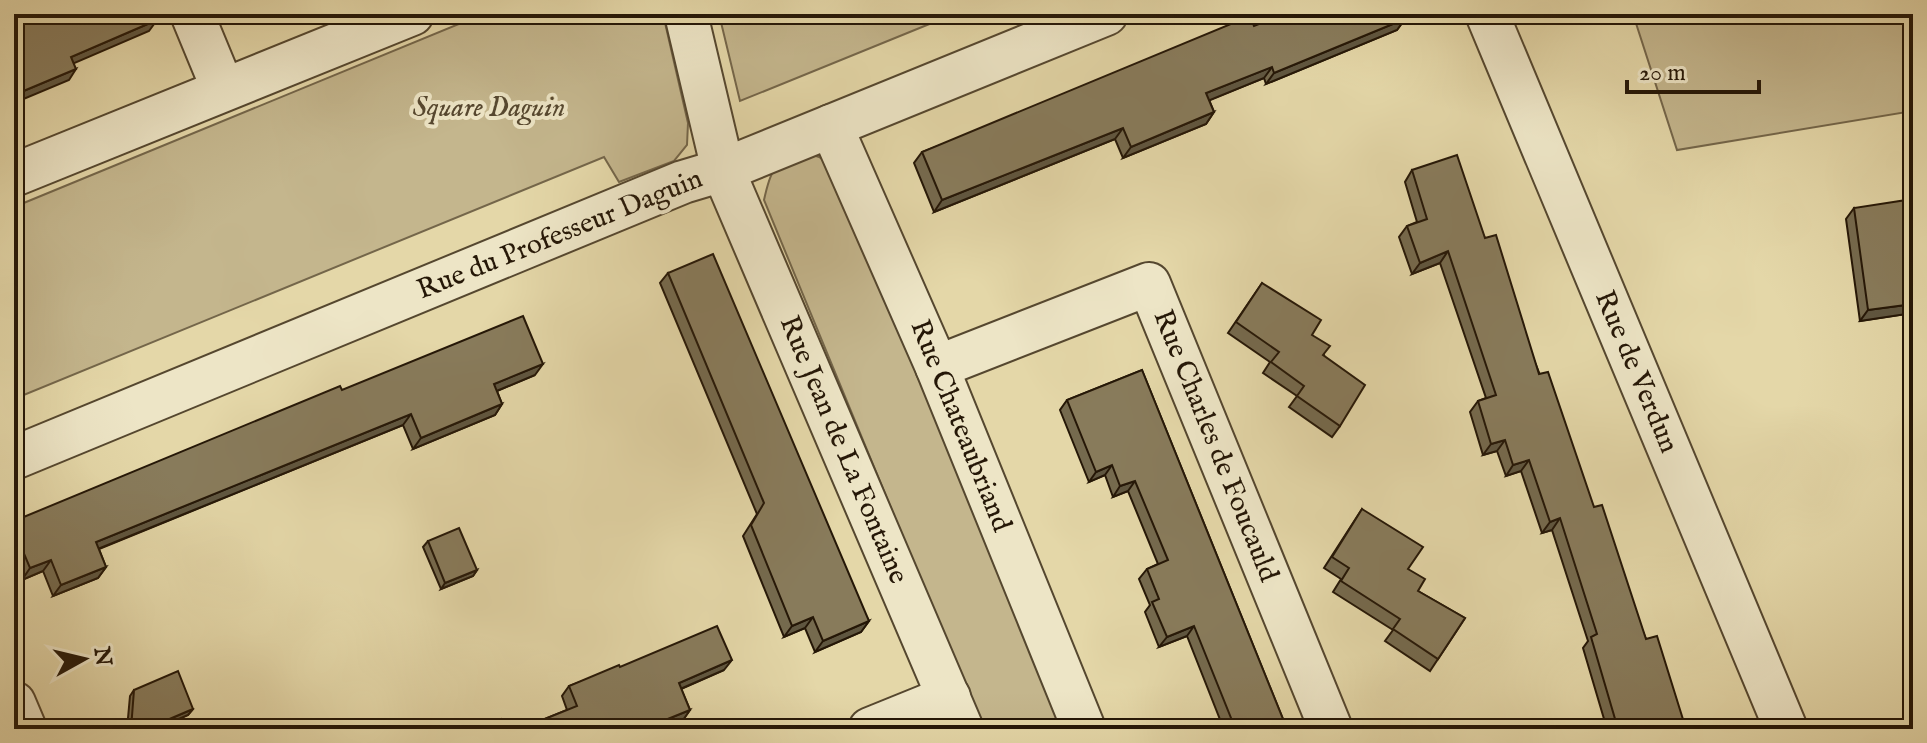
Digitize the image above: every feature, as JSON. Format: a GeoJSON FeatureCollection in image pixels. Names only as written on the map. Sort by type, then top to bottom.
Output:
{"type":"FeatureCollection","features":[{"type":"Feature","properties":{"kind":"street"},"geometry":{"type":"LineString","coordinates":[[192,14],[223,89]]}},
{"type":"Feature","properties":{"kind":"street"},"geometry":{"type":"LineString","coordinates":[[14,175],[412,14]]}},
{"type":"Feature","properties":{"kind":"street","name":"Rue Jean de La Fontaine"},"geometry":{"type":"LineString","coordinates":[[686,14],[723,170],[956,713]]}},
{"type":"Feature","properties":{"kind":"street","name":"Rue du Professeur Daguin"},"geometry":{"type":"LineString","coordinates":[[14,458],[683,182],[723,170],[1106,14]]}},
{"type":"Feature","properties":{"kind":"street","name":"Rue de Verdun"},"geometry":{"type":"LineString","coordinates":[[1487,14],[1786,729]]}},
{"type":"Feature","properties":{"kind":"street","name":"Rue Chateaubriand"},"geometry":{"type":"LineString","coordinates":[[831,126],[937,367],[1084,729]]}},
{"type":"Feature","properties":{"kind":"street","name":"Rue Charles de Foucauld"},"geometry":{"type":"LineString","coordinates":[[937,367],[1149,284],[1331,729]]}},
{"type":"Feature","properties":{"kind":"street"},"geometry":{"type":"LineString","coordinates":[[14,703],[25,729]]}},
{"type":"Feature","properties":{"kind":"street"},"geometry":{"type":"LineString","coordinates":[[870,729],[956,713]]}},
{"type":"Feature","properties":{"kind":"green space","name":"Square Daguin"},"geometry":{"type":"Polygon","coordinates":[[[483,14],[663,14],[688,123],[687,145],[674,161],[619,182],[604,157],[14,399],[14,207],[483,14]]]}},
{"type":"Feature","properties":{"kind":"green space"},"geometry":{"type":"Polygon","coordinates":[[[719,14],[954,14],[740,101],[719,14]]]}},
{"type":"Feature","properties":{"kind":"green space"},"geometry":{"type":"Polygon","coordinates":[[[1633,14],[1913,14],[1913,111],[1677,150],[1633,14]]]}},
{"type":"Feature","properties":{"kind":"green space"},"geometry":{"type":"Polygon","coordinates":[[[807,153],[836,168],[1068,729],[982,729],[764,200],[769,179],[776,168],[807,153]]]}},
{"type":"Feature","properties":{"kind":"building"},"geometry":{"type":"Polygon","coordinates":[[[14,14],[154,14],[157,20],[71,57],[76,69],[14,95],[14,14]]]}},
{"type":"Feature","properties":{"kind":"building"},"geometry":{"type":"Polygon","coordinates":[[[1284,14],[1404,14],[1405,19],[1274,73],[1272,67],[1206,93],[1214,112],[1131,147],[1123,128],[942,200],[922,152],[1250,16],[1254,26],[1284,14]]]}},
{"type":"Feature","properties":{"kind":"building"},"geometry":{"type":"Polygon","coordinates":[[[1457,155],[1485,238],[1496,235],[1539,374],[1548,372],[1594,507],[1602,505],[1646,639],[1657,636],[1686,729],[1618,729],[1591,637],[1597,634],[1560,518],[1550,522],[1529,460],[1513,465],[1505,440],[1491,444],[1478,401],[1496,395],[1448,251],[1420,263],[1407,226],[1427,219],[1412,170],[1457,155]]]}},
{"type":"Feature","properties":{"kind":"building"},"geometry":{"type":"Polygon","coordinates":[[[1913,199],[1913,304],[1868,310],[1854,208],[1913,199]]]}},
{"type":"Feature","properties":{"kind":"building"},"geometry":{"type":"Polygon","coordinates":[[[713,254],[869,621],[823,641],[813,617],[792,626],[751,525],[764,503],[668,273],[713,254]]]}},
{"type":"Feature","properties":{"kind":"building"},"geometry":{"type":"Polygon","coordinates":[[[1262,283],[1321,320],[1312,335],[1330,346],[1323,355],[1365,385],[1340,426],[1297,396],[1304,386],[1271,362],[1279,352],[1236,322],[1262,283]]]}},
{"type":"Feature","properties":{"kind":"building"},"geometry":{"type":"Polygon","coordinates":[[[523,316],[543,364],[494,384],[502,404],[421,438],[411,414],[96,542],[106,567],[61,585],[51,560],[30,568],[14,530],[14,521],[340,386],[342,390],[523,316]]]}},
{"type":"Feature","properties":{"kind":"building"},"geometry":{"type":"Polygon","coordinates":[[[1142,370],[1287,729],[1218,729],[1233,723],[1194,626],[1167,637],[1152,602],[1159,599],[1147,569],[1168,560],[1135,481],[1120,486],[1112,465],[1096,472],[1067,400],[1142,370]]]}},
{"type":"Feature","properties":{"kind":"building"},"geometry":{"type":"Polygon","coordinates":[[[1362,509],[1423,547],[1408,569],[1425,579],[1418,591],[1465,618],[1438,659],[1393,629],[1400,619],[1341,581],[1349,568],[1332,557],[1362,509]]]}},
{"type":"Feature","properties":{"kind":"building"},"geometry":{"type":"Polygon","coordinates":[[[459,528],[477,570],[445,583],[428,541],[459,528]]]}},
{"type":"Feature","properties":{"kind":"building"},"geometry":{"type":"Polygon","coordinates":[[[717,626],[732,660],[679,683],[690,710],[643,729],[520,729],[577,706],[569,686],[717,626]]]}},
{"type":"Feature","properties":{"kind":"building"},"geometry":{"type":"Polygon","coordinates":[[[178,671],[193,709],[146,729],[131,729],[134,690],[178,671]]]}},
{"type":"Feature","properties":{"kind":"building"},"geometry":{"type":"Polygon","coordinates":[[[501,719],[504,729],[478,729],[501,719]]]}}]}
